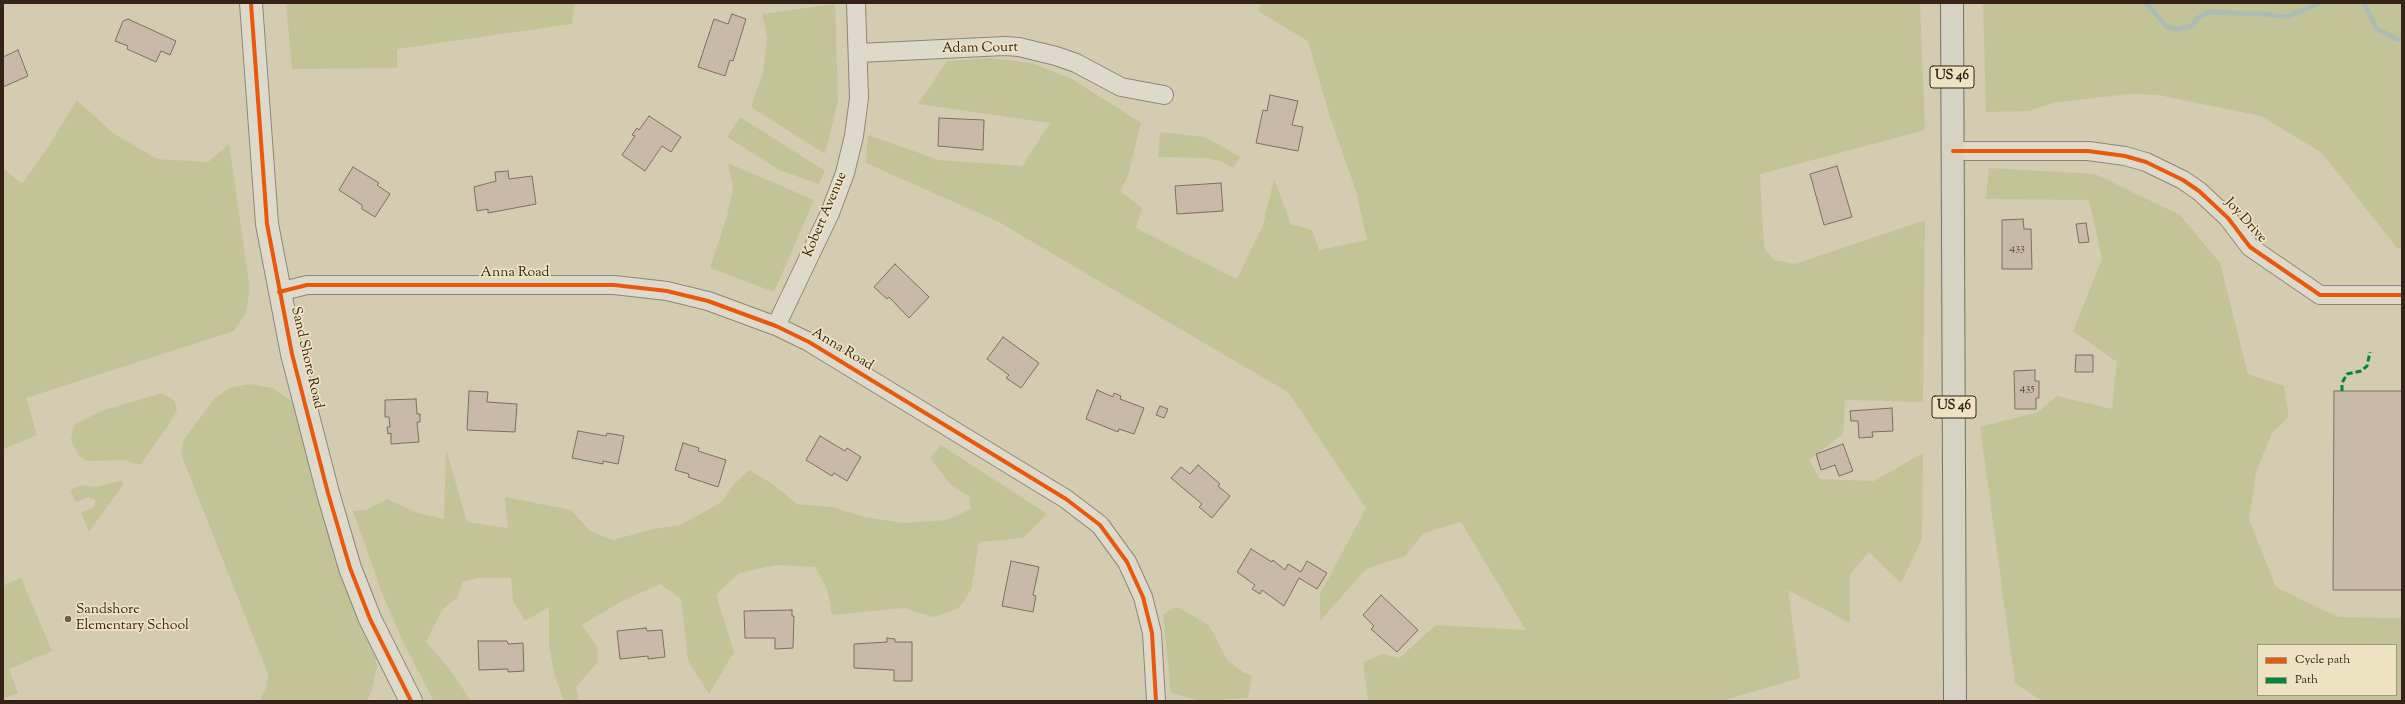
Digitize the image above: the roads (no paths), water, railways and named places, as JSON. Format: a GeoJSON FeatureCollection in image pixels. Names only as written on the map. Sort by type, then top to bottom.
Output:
{"type":"FeatureCollection","features":[{"type":"Feature","properties":{"kind":"main road","name":"US 46"},"geometry":{"type":"LineString","coordinates":[[1952,3],[1956,701]]}},
{"type":"Feature","properties":{"kind":"street","name":"Sand Shore Road"},"geometry":{"type":"LineString","coordinates":[[251,3],[263,182],[270,245],[279,292],[304,400],[344,550],[370,619],[411,701]]}},
{"type":"Feature","properties":{"kind":"street","name":"Kobert Avenue"},"geometry":{"type":"LineString","coordinates":[[776,326],[830,212],[845,173],[858,117],[859,53],[856,3]]}},
{"type":"Feature","properties":{"kind":"street","name":"Adam Court"},"geometry":{"type":"LineString","coordinates":[[859,53],[1005,46],[1019,47],[1056,56],[1076,63],[1121,87],[1164,95]]}},
{"type":"Feature","properties":{"kind":"street","name":"Joy Drive"},"geometry":{"type":"LineString","coordinates":[[1953,151],[2088,151],[2125,156],[2146,162],[2177,176],[2199,191],[2228,218],[2250,247],[2320,295],[2402,295]]}},
{"type":"Feature","properties":{"kind":"street","name":"Anna Road"},"geometry":{"type":"LineString","coordinates":[[279,292],[308,285],[614,285],[667,291],[708,301],[776,326],[809,342],[1066,498],[1100,525],[1127,562],[1143,597],[1152,633],[1156,701]]}},
{"type":"Feature","properties":{"kind":"waterway"},"geometry":{"type":"LineString","coordinates":[[2146,3],[2167,27],[2177,29],[2192,26],[2198,18],[2209,12],[2266,14],[2287,17],[2320,3]]}},
{"type":"Feature","properties":{"kind":"waterway"},"geometry":{"type":"LineString","coordinates":[[2364,3],[2377,29],[2397,39],[2402,39]]}},
{"type":"Feature","properties":{"kind":"place","name":"Sandshore Elementary School"},"geometry":{"type":"Point","coordinates":[68,619]}}]}
